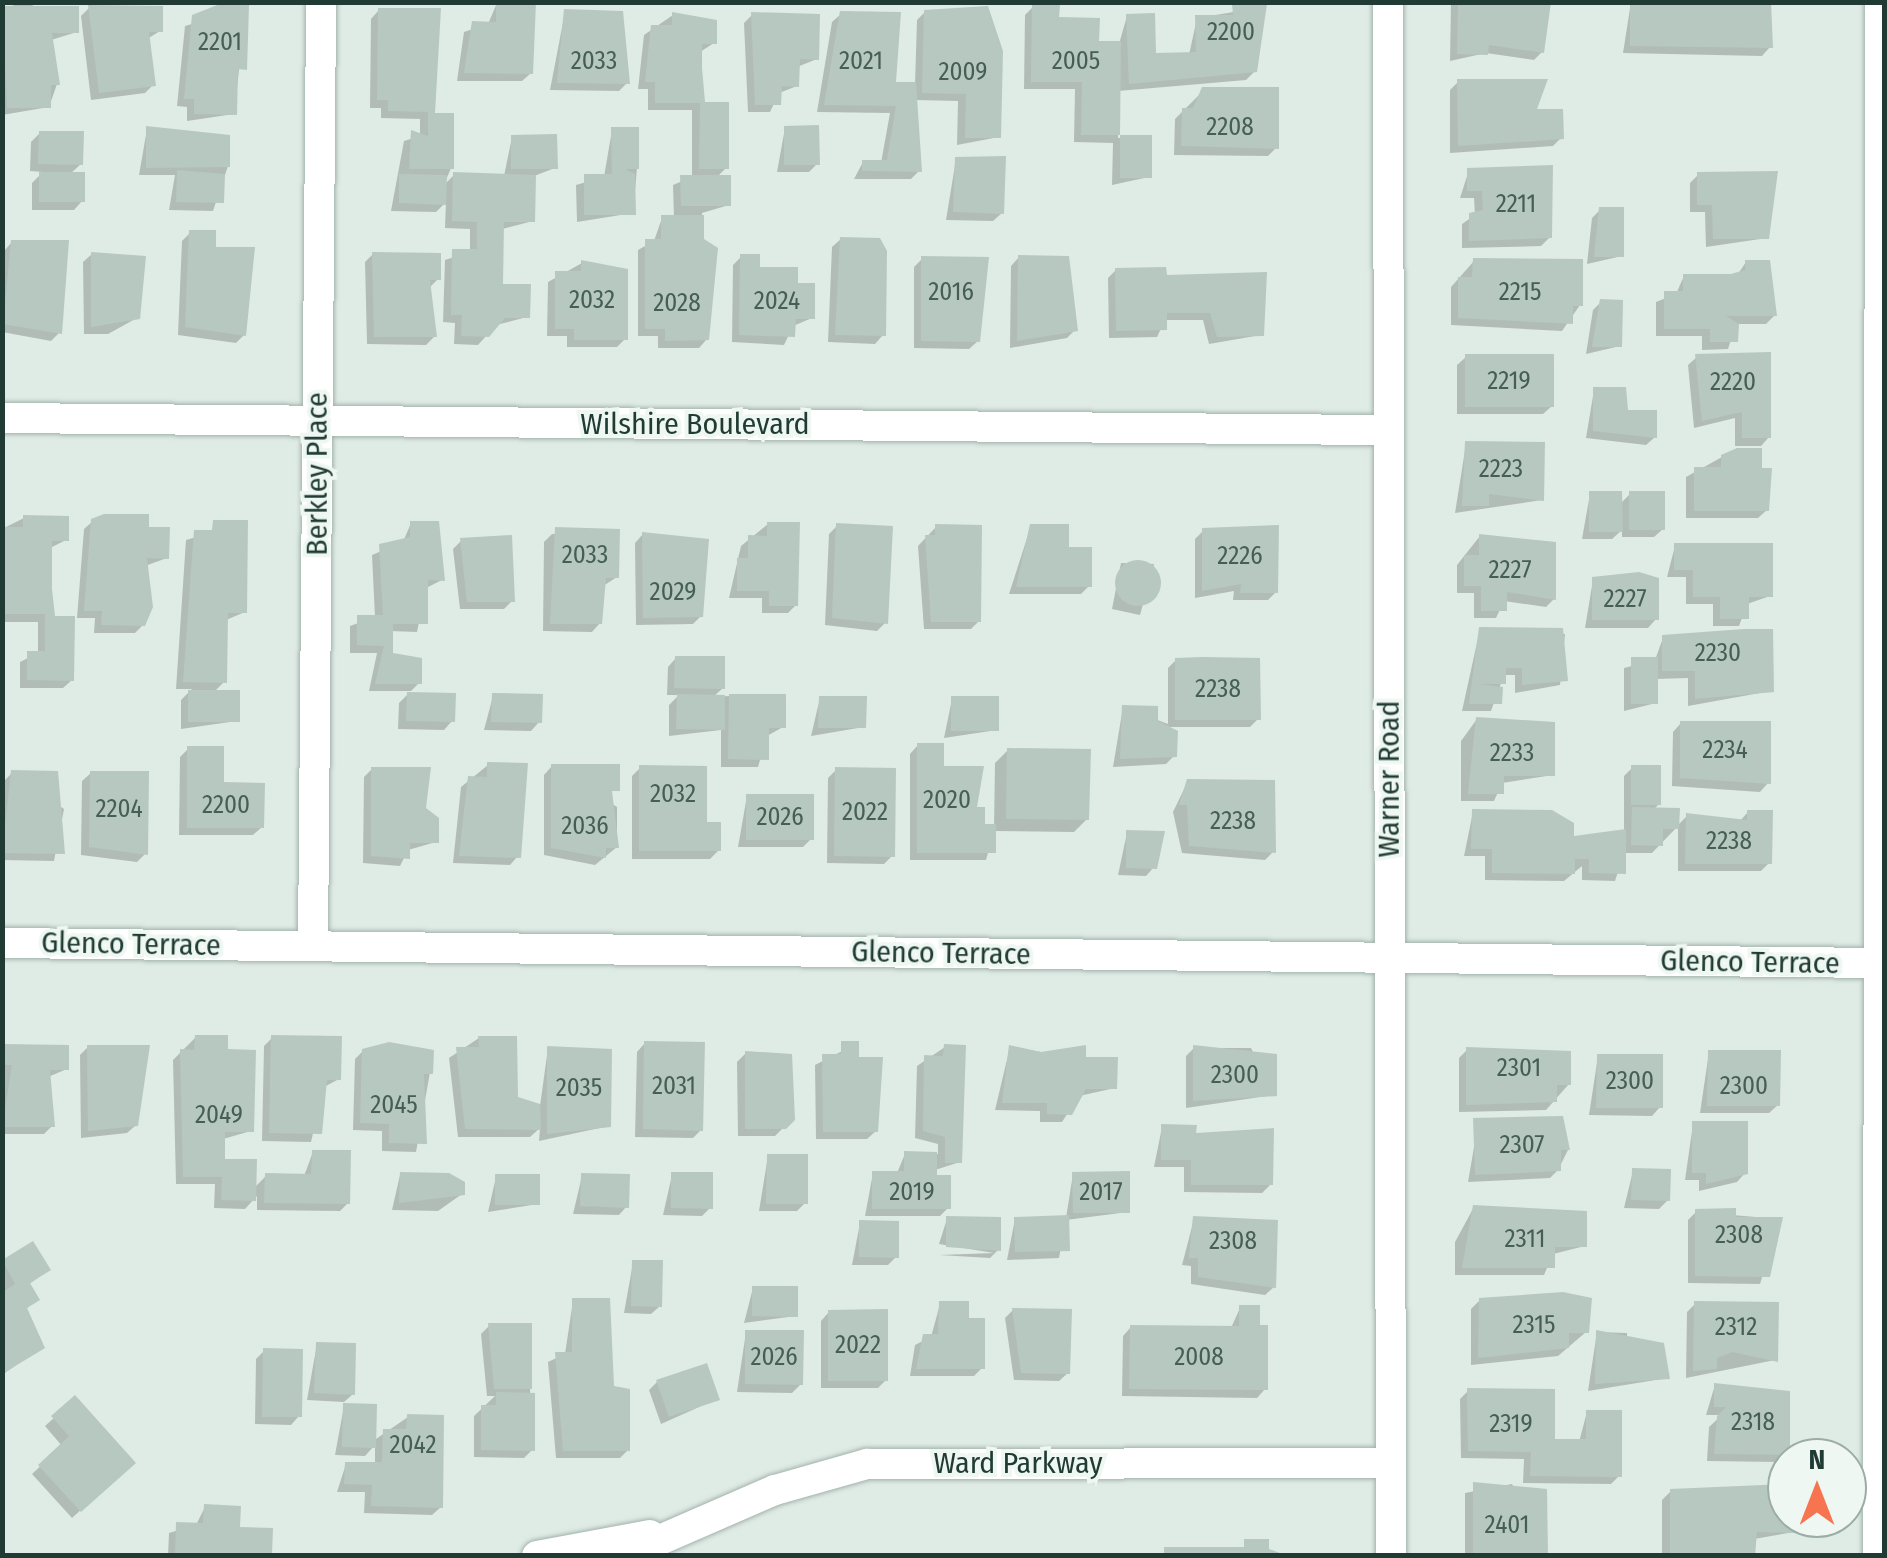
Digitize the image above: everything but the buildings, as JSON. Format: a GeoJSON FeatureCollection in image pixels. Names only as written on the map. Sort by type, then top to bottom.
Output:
{"type":"FeatureCollection","features":[{"type":"Feature","properties":{"kind":"street","name":"Berkley Place"},"geometry":{"type":"LineString","coordinates":[[313,946],[320,2]]}},
{"type":"Feature","properties":{"kind":"street","name":"Warner Road"},"geometry":{"type":"LineString","coordinates":[[1388,2],[1391,1556]]}},
{"type":"Feature","properties":{"kind":"street"},"geometry":{"type":"LineString","coordinates":[[1878,1556],[1880,2]]}},
{"type":"Feature","properties":{"kind":"street","name":"Wilshire Boulevard"},"geometry":{"type":"LineString","coordinates":[[2,418],[1388,430]]}},
{"type":"Feature","properties":{"kind":"street","name":"Glenco Terrace"},"geometry":{"type":"LineString","coordinates":[[2,942],[1878,963]]}},
{"type":"Feature","properties":{"kind":"street","name":"Ward Parkway"},"geometry":{"type":"LineString","coordinates":[[623,1556],[658,1535],[867,1464],[1390,1463]]}},
{"type":"Feature","properties":{"kind":"street","name":"Ward Parkway"},"geometry":{"type":"LineString","coordinates":[[537,1556],[580,1541],[658,1535]]}}]}
